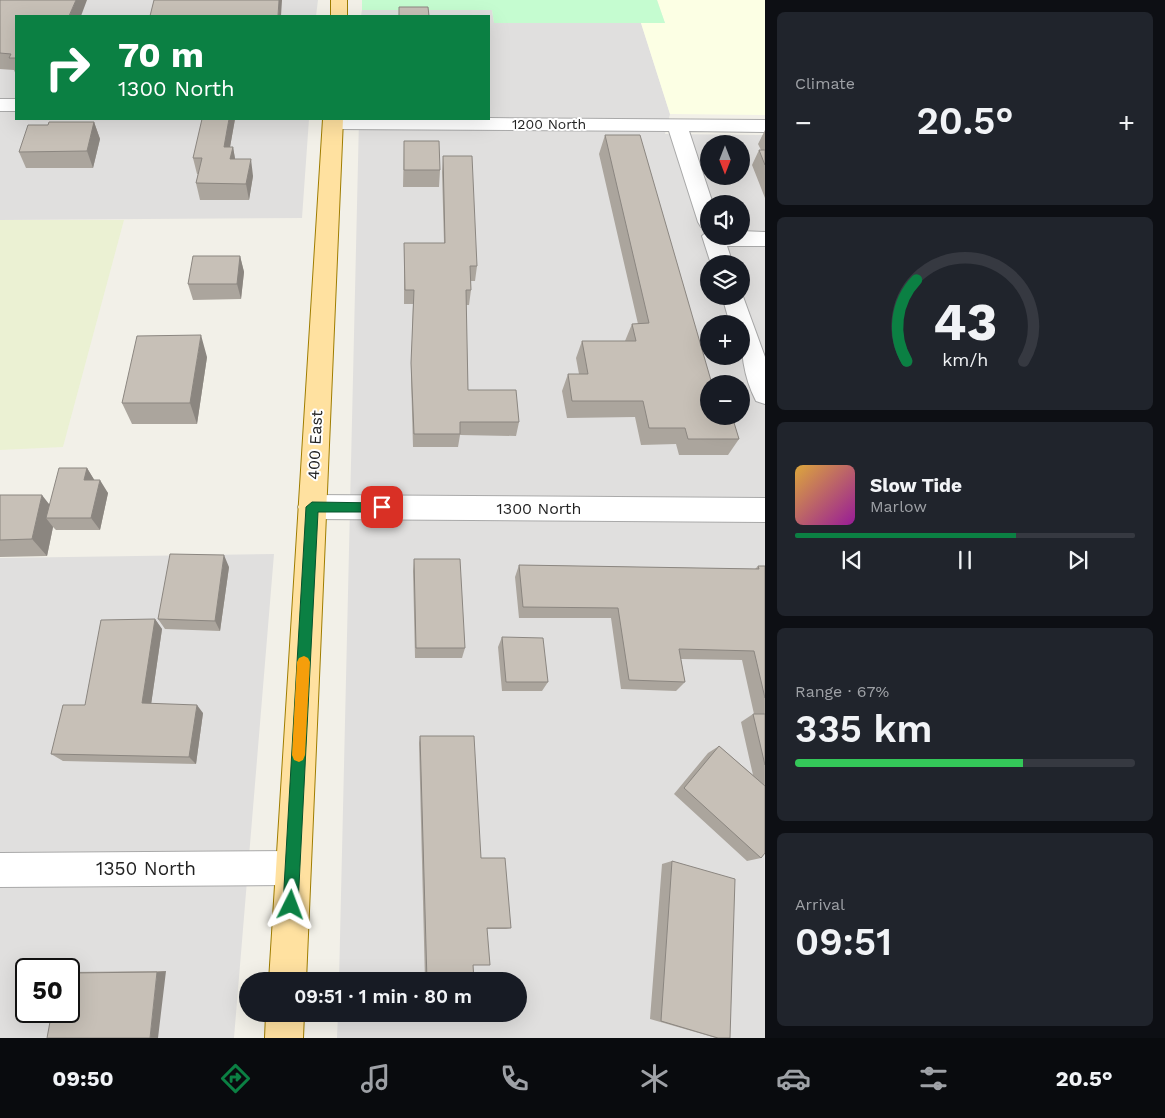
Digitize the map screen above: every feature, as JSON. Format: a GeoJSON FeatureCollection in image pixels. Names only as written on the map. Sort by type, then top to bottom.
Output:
{"type":"FeatureCollection","features":[{"type":"Feature","properties":{"kind":"main road"},"geometry":{"type":"LineString","coordinates":[[338,15],[339,0]]}},
{"type":"Feature","properties":{"kind":"main road","name":"400 East"},"geometry":{"type":"LineString","coordinates":[[287,972],[333,121]]}},
{"type":"Feature","properties":{"kind":"main road"},"geometry":{"type":"LineString","coordinates":[[284,1038],[285,1022]]}},
{"type":"Feature","properties":{"kind":"street"},"geometry":{"type":"LineString","coordinates":[[0,105],[15,105]]}},
{"type":"Feature","properties":{"kind":"street","name":"1200 North"},"geometry":{"type":"LineString","coordinates":[[333,121],[765,126]]}},
{"type":"Feature","properties":{"kind":"street"},"geometry":{"type":"LineString","coordinates":[[677,125],[700,195]]}},
{"type":"Feature","properties":{"kind":"street"},"geometry":{"type":"LineString","coordinates":[[750,237],[765,239]]}},
{"type":"Feature","properties":{"kind":"street"},"geometry":{"type":"LineString","coordinates":[[736,305],[765,394]]}},
{"type":"Feature","properties":{"kind":"street","name":"1300 North"},"geometry":{"type":"LineString","coordinates":[[312,507],[765,510]]}},
{"type":"Feature","properties":{"kind":"street","name":"1350 North"},"geometry":{"type":"LineString","coordinates":[[0,870],[293,868]]}},
{"type":"Feature","properties":{"kind":"shaded area"},"geometry":{"type":"Polygon","coordinates":[[[0,0],[318,0],[316,15],[15,15],[15,120],[309,120],[302,218],[0,220],[0,0]]]}},
{"type":"Feature","properties":{"kind":"shaded area"},"geometry":{"type":"Polygon","coordinates":[[[657,0],[765,0],[765,115],[670,114],[641,23],[665,23],[657,0]]]}},
{"type":"Feature","properties":{"kind":"shaded area"},"geometry":{"type":"Polygon","coordinates":[[[362,10],[492,10],[494,23],[641,23],[670,114],[665,134],[765,135],[765,1038],[337,1038],[338,1022],[527,1022],[527,972],[339,972],[359,120],[490,120],[490,15],[361,15],[362,10]]]}},
{"type":"Feature","properties":{"kind":"shaded area"},"geometry":{"type":"Polygon","coordinates":[[[0,220],[124,220],[63,447],[0,450],[0,220]]]}},
{"type":"Feature","properties":{"kind":"shaded area"},"geometry":{"type":"Polygon","coordinates":[[[274,554],[234,1038],[0,1038],[0,558],[274,554]]]}},
{"type":"Feature","properties":{"kind":"green space"},"geometry":{"type":"Polygon","coordinates":[[[362,0],[657,0],[665,23],[494,23],[492,10],[362,10],[362,0]]]}},
{"type":"Feature","properties":{"kind":"building"},"geometry":{"type":"Polygon","coordinates":[[[0,0],[76,0],[69,15],[15,15],[15,58],[9,58],[11,54],[0,53],[0,0]]]}},
{"type":"Feature","properties":{"kind":"building"},"geometry":{"type":"Polygon","coordinates":[[[154,0],[279,0],[278,15],[150,15],[154,0]]]}},
{"type":"Feature","properties":{"kind":"building"},"geometry":{"type":"Polygon","coordinates":[[[399,7],[428,7],[429,15],[399,15],[399,7]]]}},
{"type":"Feature","properties":{"kind":"building"},"geometry":{"type":"Polygon","coordinates":[[[202,120],[229,120],[224,147],[233,147],[230,159],[251,159],[246,184],[196,183],[202,158],[193,158],[202,120]]]}},
{"type":"Feature","properties":{"kind":"building"},"geometry":{"type":"Polygon","coordinates":[[[49,122],[94,122],[87,151],[19,152],[28,125],[48,125],[49,122]]]}},
{"type":"Feature","properties":{"kind":"building"},"geometry":{"type":"Polygon","coordinates":[[[605,135],[640,135],[700,342],[700,365],[707,365],[709,375],[700,375],[700,425],[735,425],[739,439],[688,439],[685,428],[649,428],[643,401],[572,401],[568,374],[588,374],[582,341],[636,341],[632,324],[649,323],[605,135]]]}},
{"type":"Feature","properties":{"kind":"building"},"geometry":{"type":"Polygon","coordinates":[[[404,141],[439,141],[440,170],[404,170],[404,141]]]}},
{"type":"Feature","properties":{"kind":"building"},"geometry":{"type":"Polygon","coordinates":[[[759,150],[765,150],[765,165],[759,150]]]}},
{"type":"Feature","properties":{"kind":"building"},"geometry":{"type":"Polygon","coordinates":[[[443,156],[472,156],[477,266],[470,266],[471,290],[466,290],[468,390],[516,390],[519,422],[460,422],[460,434],[414,434],[411,363],[414,290],[405,290],[404,243],[445,243],[443,156]]]}},
{"type":"Feature","properties":{"kind":"building"},"geometry":{"type":"Polygon","coordinates":[[[193,256],[240,256],[237,284],[188,284],[193,256]]]}},
{"type":"Feature","properties":{"kind":"building"},"geometry":{"type":"Polygon","coordinates":[[[201,335],[190,403],[122,403],[137,336],[201,335]]]}},
{"type":"Feature","properties":{"kind":"building"},"geometry":{"type":"Polygon","coordinates":[[[59,468],[87,468],[84,480],[100,480],[91,518],[46,518],[59,468]]]}},
{"type":"Feature","properties":{"kind":"building"},"geometry":{"type":"Polygon","coordinates":[[[0,495],[42,495],[32,539],[0,540],[0,495]]]}},
{"type":"Feature","properties":{"kind":"building"},"geometry":{"type":"Polygon","coordinates":[[[170,554],[224,555],[215,621],[158,619],[170,554]]]}},
{"type":"Feature","properties":{"kind":"building"},"geometry":{"type":"Polygon","coordinates":[[[414,559],[460,559],[465,648],[416,648],[414,559]]]}},
{"type":"Feature","properties":{"kind":"building"},"geometry":{"type":"Polygon","coordinates":[[[519,565],[759,569],[758,566],[765,566],[765,698],[754,651],[679,649],[685,682],[629,680],[618,608],[523,607],[519,565]]]}},
{"type":"Feature","properties":{"kind":"building"},"geometry":{"type":"Polygon","coordinates":[[[155,619],[142,703],[197,705],[189,757],[51,754],[63,705],[85,705],[101,620],[155,619]]]}},
{"type":"Feature","properties":{"kind":"building"},"geometry":{"type":"Polygon","coordinates":[[[502,637],[543,638],[548,682],[506,682],[502,637]]]}},
{"type":"Feature","properties":{"kind":"building"},"geometry":{"type":"Polygon","coordinates":[[[753,714],[765,714],[765,765],[753,714]]]}},
{"type":"Feature","properties":{"kind":"building"},"geometry":{"type":"Polygon","coordinates":[[[420,736],[474,736],[481,858],[505,858],[511,928],[487,928],[490,965],[473,965],[473,972],[427,972],[420,736]]]}},
{"type":"Feature","properties":{"kind":"building"},"geometry":{"type":"Polygon","coordinates":[[[719,746],[765,786],[765,853],[761,858],[684,788],[719,746]]]}},
{"type":"Feature","properties":{"kind":"building"},"geometry":{"type":"Polygon","coordinates":[[[672,861],[735,879],[730,1038],[718,1038],[661,1021],[672,861]]]}},
{"type":"Feature","properties":{"kind":"building"},"geometry":{"type":"Polygon","coordinates":[[[157,972],[150,1038],[47,1038],[50,1023],[80,1023],[80,973],[157,972]]]}},
{"type":"Feature","properties":{"kind":"slow traffic"},"geometry":{"type":"LineString","coordinates":[[299,755],[304,662]]}},
{"type":"Feature","properties":{"kind":"route"},"geometry":{"type":"LineString","coordinates":[[291,905],[312,507],[382,507]]}}]}
